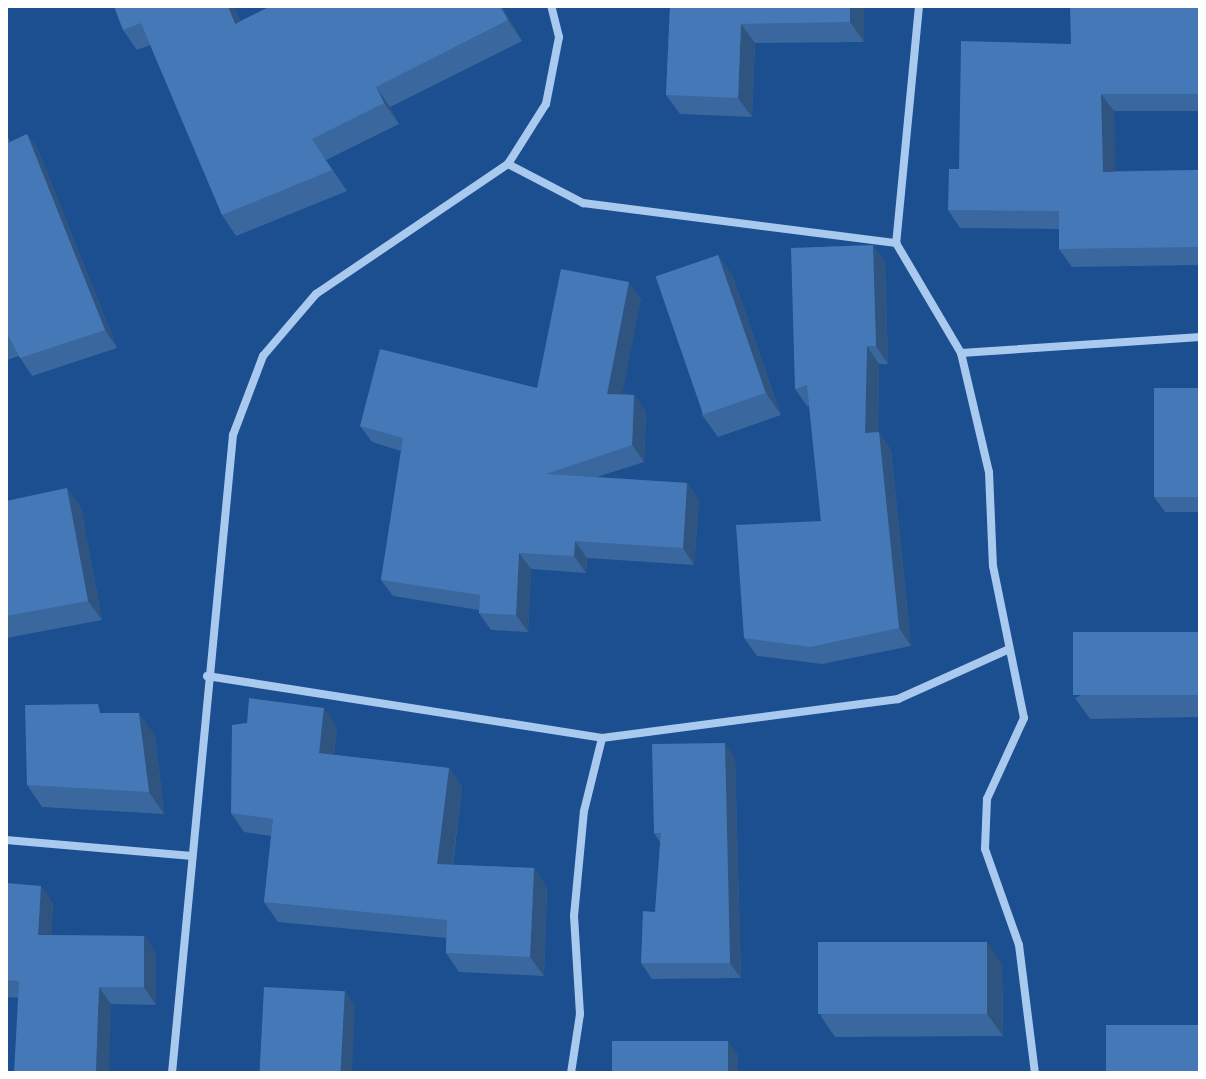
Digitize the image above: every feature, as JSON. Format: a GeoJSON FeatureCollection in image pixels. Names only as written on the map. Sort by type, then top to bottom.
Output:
{"type":"FeatureCollection","features":[{"type":"Feature","properties":{"kind":"street"},"geometry":{"type":"LineString","coordinates":[[172,1073],[207,676],[233,435],[263,356],[316,294],[508,164],[546,104],[559,37],[551,6]]}},
{"type":"Feature","properties":{"kind":"street"},"geometry":{"type":"LineString","coordinates":[[919,6],[896,243],[961,353],[989,472],[993,566],[1024,718],[987,799],[985,849],[1019,945],[1035,1073]]}},
{"type":"Feature","properties":{"kind":"street"},"geometry":{"type":"LineString","coordinates":[[508,164],[583,203],[896,243]]}},
{"type":"Feature","properties":{"kind":"street"},"geometry":{"type":"LineString","coordinates":[[961,353],[1200,337]]}},
{"type":"Feature","properties":{"kind":"street"},"geometry":{"type":"LineString","coordinates":[[207,676],[602,738],[898,699],[1009,649]]}},
{"type":"Feature","properties":{"kind":"street"},"geometry":{"type":"LineString","coordinates":[[571,1073],[580,1014],[574,916],[584,811],[602,738]]}},
{"type":"Feature","properties":{"kind":"street"},"geometry":{"type":"LineString","coordinates":[[6,840],[192,856]]}},
{"type":"Feature","properties":{"kind":"building"},"geometry":{"type":"Polygon","coordinates":[[[114,6],[228,6],[235,24],[271,6],[500,6],[508,20],[376,87],[384,103],[312,139],[332,170],[222,215],[141,23],[123,30],[114,6]]]}},
{"type":"Feature","properties":{"kind":"building"},"geometry":{"type":"Polygon","coordinates":[[[670,6],[850,6],[850,22],[741,24],[738,98],[666,95],[670,6]]]}},
{"type":"Feature","properties":{"kind":"building"},"geometry":{"type":"Polygon","coordinates":[[[1070,6],[1200,6],[1200,94],[1101,94],[1103,172],[1198,170],[1200,160],[1200,259],[1199,247],[1059,249],[1059,211],[948,210],[949,169],[959,169],[961,41],[1071,44],[1070,6]]]}},
{"type":"Feature","properties":{"kind":"building"},"geometry":{"type":"Polygon","coordinates":[[[27,134],[105,330],[20,358],[9,337],[6,338],[6,144],[27,134]]]}},
{"type":"Feature","properties":{"kind":"building"},"geometry":{"type":"Polygon","coordinates":[[[873,245],[876,346],[867,346],[865,433],[879,432],[899,628],[810,647],[744,638],[736,525],[821,521],[807,385],[795,389],[791,248],[873,245]]]}},
{"type":"Feature","properties":{"kind":"building"},"geometry":{"type":"Polygon","coordinates":[[[718,255],[766,393],[703,415],[656,276],[718,255]]]}},
{"type":"Feature","properties":{"kind":"building"},"geometry":{"type":"Polygon","coordinates":[[[561,269],[629,282],[607,394],[634,395],[632,445],[546,474],[687,483],[683,548],[575,541],[574,556],[519,553],[516,615],[479,613],[480,595],[381,580],[403,438],[360,426],[380,349],[537,388],[561,269]]]}},
{"type":"Feature","properties":{"kind":"building"},"geometry":{"type":"Polygon","coordinates":[[[1154,388],[1200,388],[1200,497],[1154,497],[1154,388]]]}},
{"type":"Feature","properties":{"kind":"building"},"geometry":{"type":"Polygon","coordinates":[[[67,488],[88,601],[6,616],[6,501],[67,488]]]}},
{"type":"Feature","properties":{"kind":"building"},"geometry":{"type":"Polygon","coordinates":[[[1073,632],[1200,632],[1200,695],[1073,695],[1073,632]]]}},
{"type":"Feature","properties":{"kind":"building"},"geometry":{"type":"Polygon","coordinates":[[[249,698],[324,708],[319,753],[449,768],[437,864],[534,868],[530,957],[446,953],[447,920],[264,902],[273,819],[231,813],[232,725],[247,723],[249,698]]]}},
{"type":"Feature","properties":{"kind":"building"},"geometry":{"type":"Polygon","coordinates":[[[98,704],[100,713],[139,713],[149,792],[27,785],[25,705],[98,704]]]}},
{"type":"Feature","properties":{"kind":"building"},"geometry":{"type":"Polygon","coordinates":[[[725,743],[730,963],[641,963],[643,911],[655,912],[661,833],[654,833],[652,744],[725,743]]]}},
{"type":"Feature","properties":{"kind":"building"},"geometry":{"type":"Polygon","coordinates":[[[6,883],[41,886],[38,935],[144,936],[144,987],[99,987],[96,1073],[14,1073],[19,981],[6,980],[6,883]]]}},
{"type":"Feature","properties":{"kind":"building"},"geometry":{"type":"Polygon","coordinates":[[[818,942],[987,942],[987,1014],[818,1014],[818,942]]]}},
{"type":"Feature","properties":{"kind":"building"},"geometry":{"type":"Polygon","coordinates":[[[264,987],[345,991],[341,1073],[259,1073],[264,987]]]}},
{"type":"Feature","properties":{"kind":"building"},"geometry":{"type":"Polygon","coordinates":[[[1106,1025],[1200,1025],[1200,1073],[1106,1073],[1106,1025]]]}},
{"type":"Feature","properties":{"kind":"building"},"geometry":{"type":"Polygon","coordinates":[[[612,1041],[728,1041],[728,1073],[612,1073],[612,1041]]]}}]}
